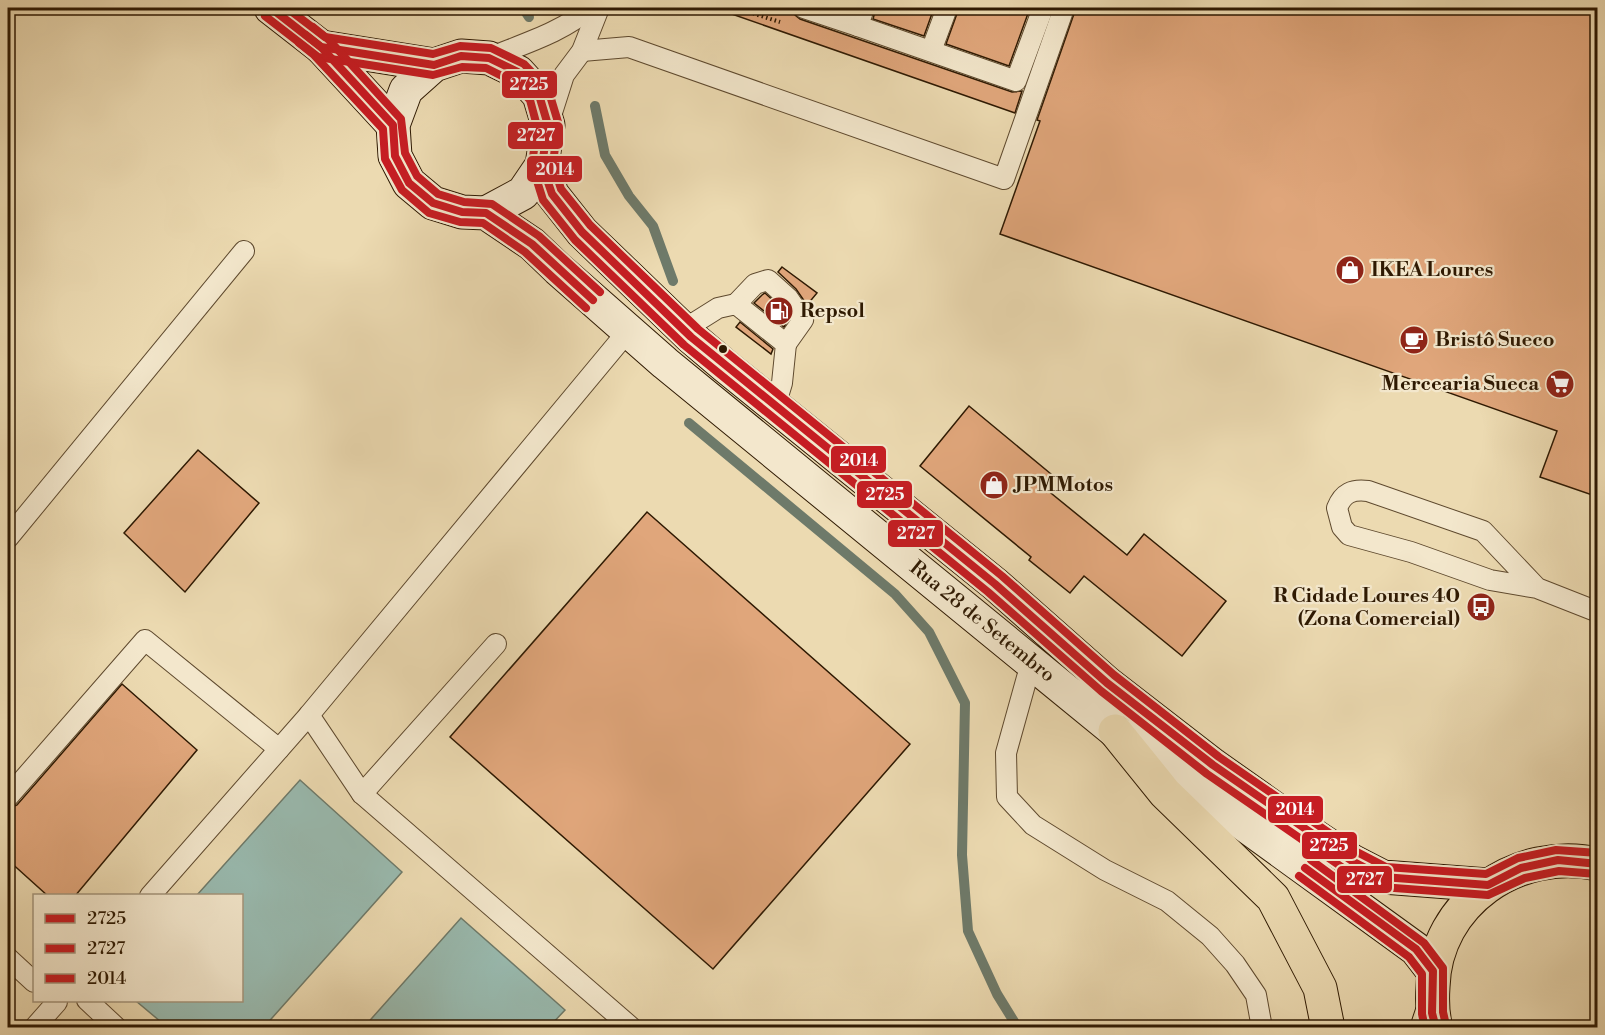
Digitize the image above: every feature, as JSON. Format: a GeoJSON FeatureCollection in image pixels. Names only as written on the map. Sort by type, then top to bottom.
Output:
{"type":"FeatureCollection","features":[{"type":"Feature","properties":{"kind":"main road","name":"Rua 28 de Setembro"},"geometry":{"type":"LineString","coordinates":[[271,8],[321,47],[393,125]]}},
{"type":"Feature","properties":{"kind":"main road","name":"Rua 28 de Setembro"},"geometry":{"type":"LineString","coordinates":[[321,47],[434,65]]}},
{"type":"Feature","properties":{"kind":"main road","name":"Rua 28 de Setembro"},"geometry":{"type":"LineString","coordinates":[[461,56],[489,58],[518,72],[539,95],[548,125],[542,165],[523,193],[486,213],[462,212],[433,203],[409,183],[395,156],[393,125],[406,90],[434,65],[461,56]]}},
{"type":"Feature","properties":{"kind":"main road","name":"Rua 28 de Setembro"},"geometry":{"type":"LineString","coordinates":[[542,165],[552,194],[582,232],[683,330],[995,584],[1107,683],[1213,765],[1352,861],[1383,877],[1488,885]]}},
{"type":"Feature","properties":{"kind":"main road","name":"Rua 28 de Setembro"},"geometry":{"type":"LineString","coordinates":[[486,213],[532,244],[558,270],[628,331],[1115,731],[1416,949],[1433,971]]}},
{"type":"Feature","properties":{"kind":"main road"},"geometry":{"type":"LineString","coordinates":[[1115,731],[1165,793],[1273,898],[1320,988],[1328,1028]]}},
{"type":"Feature","properties":{"kind":"main road"},"geometry":{"type":"LineString","coordinates":[[1432,1023],[1433,971],[1444,938],[1462,908],[1488,885],[1521,868],[1558,860],[1598,864]]}},
{"type":"Feature","properties":{"kind":"lane"},"geometry":{"type":"LineString","coordinates":[[489,58],[538,38],[581,16],[590,8]]}},
{"type":"Feature","properties":{"kind":"lane"},"geometry":{"type":"LineString","coordinates":[[548,125],[564,75],[582,51],[599,8]]}},
{"type":"Feature","properties":{"kind":"lane"},"geometry":{"type":"LineString","coordinates":[[804,8],[861,17],[931,51],[1016,81],[1043,8]]}},
{"type":"Feature","properties":{"kind":"lane"},"geometry":{"type":"LineString","coordinates":[[931,51],[947,8]]}},
{"type":"Feature","properties":{"kind":"lane"},"geometry":{"type":"LineString","coordinates":[[582,51],[629,47],[1004,178],[1064,8]]}},
{"type":"Feature","properties":{"kind":"lane"},"geometry":{"type":"LineString","coordinates":[[8,538],[244,251]]}},
{"type":"Feature","properties":{"kind":"lane"},"geometry":{"type":"LineString","coordinates":[[683,330],[718,308],[736,304],[755,284],[768,280],[788,298],[803,320],[786,344],[782,383],[775,406]]}},
{"type":"Feature","properties":{"kind":"lane"},"geometry":{"type":"LineString","coordinates":[[736,304],[786,344]]}},
{"type":"Feature","properties":{"kind":"lane"},"geometry":{"type":"LineString","coordinates":[[152,894],[309,715],[628,331]]}},
{"type":"Feature","properties":{"kind":"lane"},"geometry":{"type":"LineString","coordinates":[[1537,588],[1483,531],[1357,489],[1341,499],[1336,508],[1342,527],[1348,535],[1411,552],[1490,580],[1537,588],[1598,612]]}},
{"type":"Feature","properties":{"kind":"lane"},"geometry":{"type":"LineString","coordinates":[[8,797],[145,640],[279,749]]}},
{"type":"Feature","properties":{"kind":"lane"},"geometry":{"type":"LineString","coordinates":[[362,794],[496,644]]}},
{"type":"Feature","properties":{"kind":"lane"},"geometry":{"type":"LineString","coordinates":[[1031,663],[1006,753],[1007,797],[1033,825],[1105,870],[1167,901],[1210,936],[1235,964],[1256,995],[1262,1028]]}},
{"type":"Feature","properties":{"kind":"lane"},"geometry":{"type":"LineString","coordinates":[[309,715],[362,794],[633,1028]]}},
{"type":"Feature","properties":{"kind":"lane"},"geometry":{"type":"LineString","coordinates":[[8,958],[33,981]]}},
{"type":"Feature","properties":{"kind":"lane"},"geometry":{"type":"LineString","coordinates":[[34,1028],[56,1002]]}},
{"type":"Feature","properties":{"kind":"lane"},"geometry":{"type":"LineString","coordinates":[[89,1002],[117,1028]]}},
{"type":"Feature","properties":{"kind":"water"},"geometry":{"type":"Polygon","coordinates":[[[300,780],[402,872],[264,1027],[167,1027],[137,1002],[243,1002],[243,894],[198,894],[300,780]]]}},
{"type":"Feature","properties":{"kind":"water"},"geometry":{"type":"Polygon","coordinates":[[[461,918],[565,1010],[549,1027],[364,1027],[461,918]]]}},
{"type":"Feature","properties":{"kind":"building"},"geometry":{"type":"Polygon","coordinates":[[[727,8],[792,8],[800,19],[1012,92],[1022,91],[1015,113],[726,12],[727,8]]]}},
{"type":"Feature","properties":{"kind":"building"},"geometry":{"type":"Polygon","coordinates":[[[876,8],[934,8],[924,36],[873,19],[876,8]]]}},
{"type":"Feature","properties":{"kind":"building"},"geometry":{"type":"Polygon","coordinates":[[[959,8],[1030,8],[1009,66],[946,44],[959,8]]]}},
{"type":"Feature","properties":{"kind":"building","name":"IKEA Loures"},"geometry":{"type":"Polygon","coordinates":[[[1076,8],[1598,8],[1598,497],[1540,477],[1557,431],[1000,234],[1040,121],[1037,120],[1076,8]]]}},
{"type":"Feature","properties":{"kind":"building"},"geometry":{"type":"Polygon","coordinates":[[[782,267],[817,293],[807,305],[796,289],[778,272],[782,267]]]}},
{"type":"Feature","properties":{"kind":"building"},"geometry":{"type":"Polygon","coordinates":[[[765,293],[779,306],[788,320],[784,327],[754,303],[765,293]]]}},
{"type":"Feature","properties":{"kind":"building"},"geometry":{"type":"Polygon","coordinates":[[[740,322],[773,349],[771,354],[736,327],[740,322]]]}},
{"type":"Feature","properties":{"kind":"building"},"geometry":{"type":"Polygon","coordinates":[[[969,406],[1051,474],[1041,485],[1127,555],[1144,534],[1226,601],[1182,656],[1084,576],[1070,593],[1029,560],[1031,557],[920,466],[969,406]]]}},
{"type":"Feature","properties":{"kind":"building"},"geometry":{"type":"Polygon","coordinates":[[[198,450],[259,503],[185,592],[124,533],[198,450]]]}},
{"type":"Feature","properties":{"kind":"building"},"geometry":{"type":"Polygon","coordinates":[[[647,512],[910,744],[713,969],[450,737],[647,512]]]}},
{"type":"Feature","properties":{"kind":"building"},"geometry":{"type":"Polygon","coordinates":[[[122,684],[197,750],[77,894],[46,894],[8,860],[8,809],[17,805],[122,684]]]}},
{"type":"Feature","properties":{"kind":"waterway"},"geometry":{"type":"LineString","coordinates":[[523,8],[529,17]]}},
{"type":"Feature","properties":{"kind":"waterway"},"geometry":{"type":"LineString","coordinates":[[595,106],[605,155],[629,196],[653,226],[673,281]]}},
{"type":"Feature","properties":{"kind":"waterway"},"geometry":{"type":"LineString","coordinates":[[689,423],[895,594],[929,632],[965,703],[962,855],[968,931],[997,994],[1018,1028]]}},
{"type":"Feature","properties":{"kind":"transit line","name":"2725"},"geometry":{"type":"LineString","coordinates":[[271,8],[321,47],[434,65],[461,56],[489,58],[518,72],[539,95],[548,125],[542,165],[552,194],[582,232],[691,337],[995,584],[1107,683],[1213,765],[1352,861],[1383,877],[1488,885],[1521,868],[1558,860],[1598,864]]}},
{"type":"Feature","properties":{"kind":"transit line","name":"2014"},"geometry":{"type":"LineString","coordinates":[[287,8],[325,37],[433,54],[460,46],[491,48],[524,64],[548,89],[558,122],[553,164],[561,189],[590,225],[698,329],[1002,576],[1114,675],[1219,757],[1357,852],[1386,867],[1486,874],[1518,858],[1556,850],[1598,853]]}},
{"type":"Feature","properties":{"kind":"transit line","name":"2727"},"geometry":{"type":"LineString","coordinates":[[265,16],[318,57],[433,75],[462,67],[486,68],[512,81],[530,100],[537,126],[532,165],[543,200],[575,240],[684,345],[988,592],[1101,691],[1207,774],[1346,870],[1381,887],[1488,895],[1525,878],[1559,871],[1597,874]]}},
{"type":"Feature","properties":{"kind":"transit line","name":"2014"},"geometry":{"type":"LineString","coordinates":[[313,27],[329,40],[401,119],[405,153],[417,176],[438,194],[464,202],[492,204],[539,236],[600,292]]}},
{"type":"Feature","properties":{"kind":"transit line","name":"2725"},"geometry":{"type":"LineString","coordinates":[[306,35],[321,47],[393,125],[395,156],[409,183],[433,203],[462,212],[486,213],[532,244],[593,300]]}},
{"type":"Feature","properties":{"kind":"transit line","name":"2727"},"geometry":{"type":"LineString","coordinates":[[299,43],[314,55],[383,129],[385,159],[402,190],[429,213],[460,222],[483,223],[525,252],[586,308]]}},
{"type":"Feature","properties":{"kind":"transit line","name":"2014"},"geometry":{"type":"LineString","coordinates":[[1311,860],[1424,943],[1443,968],[1443,1012],[1446,1025]]}},
{"type":"Feature","properties":{"kind":"transit line","name":"2725"},"geometry":{"type":"LineString","coordinates":[[1305,868],[1416,949],[1433,971],[1432,1013],[1436,1028]]}},
{"type":"Feature","properties":{"kind":"transit line","name":"2727"},"geometry":{"type":"LineString","coordinates":[[1299,876],[1409,957],[1422,974],[1422,1014],[1425,1028]]}},
{"type":"Feature","properties":{"kind":"place","name":"IKEA Loures"},"geometry":{"type":"Point","coordinates":[1350,270]}},
{"type":"Feature","properties":{"kind":"place","name":"Repsol"},"geometry":{"type":"Point","coordinates":[779,311]}},
{"type":"Feature","properties":{"kind":"place","name":"Bristô Sueco"},"geometry":{"type":"Point","coordinates":[1414,340]}},
{"type":"Feature","properties":{"kind":"place","name":"Mercearia Sueca"},"geometry":{"type":"Point","coordinates":[1560,384]}},
{"type":"Feature","properties":{"kind":"place","name":"JPMMotos"},"geometry":{"type":"Point","coordinates":[994,485]}},
{"type":"Feature","properties":{"kind":"place","name":"R Cidade Loures 40 (Zona Comercial)"},"geometry":{"type":"Point","coordinates":[1481,607]}}]}
